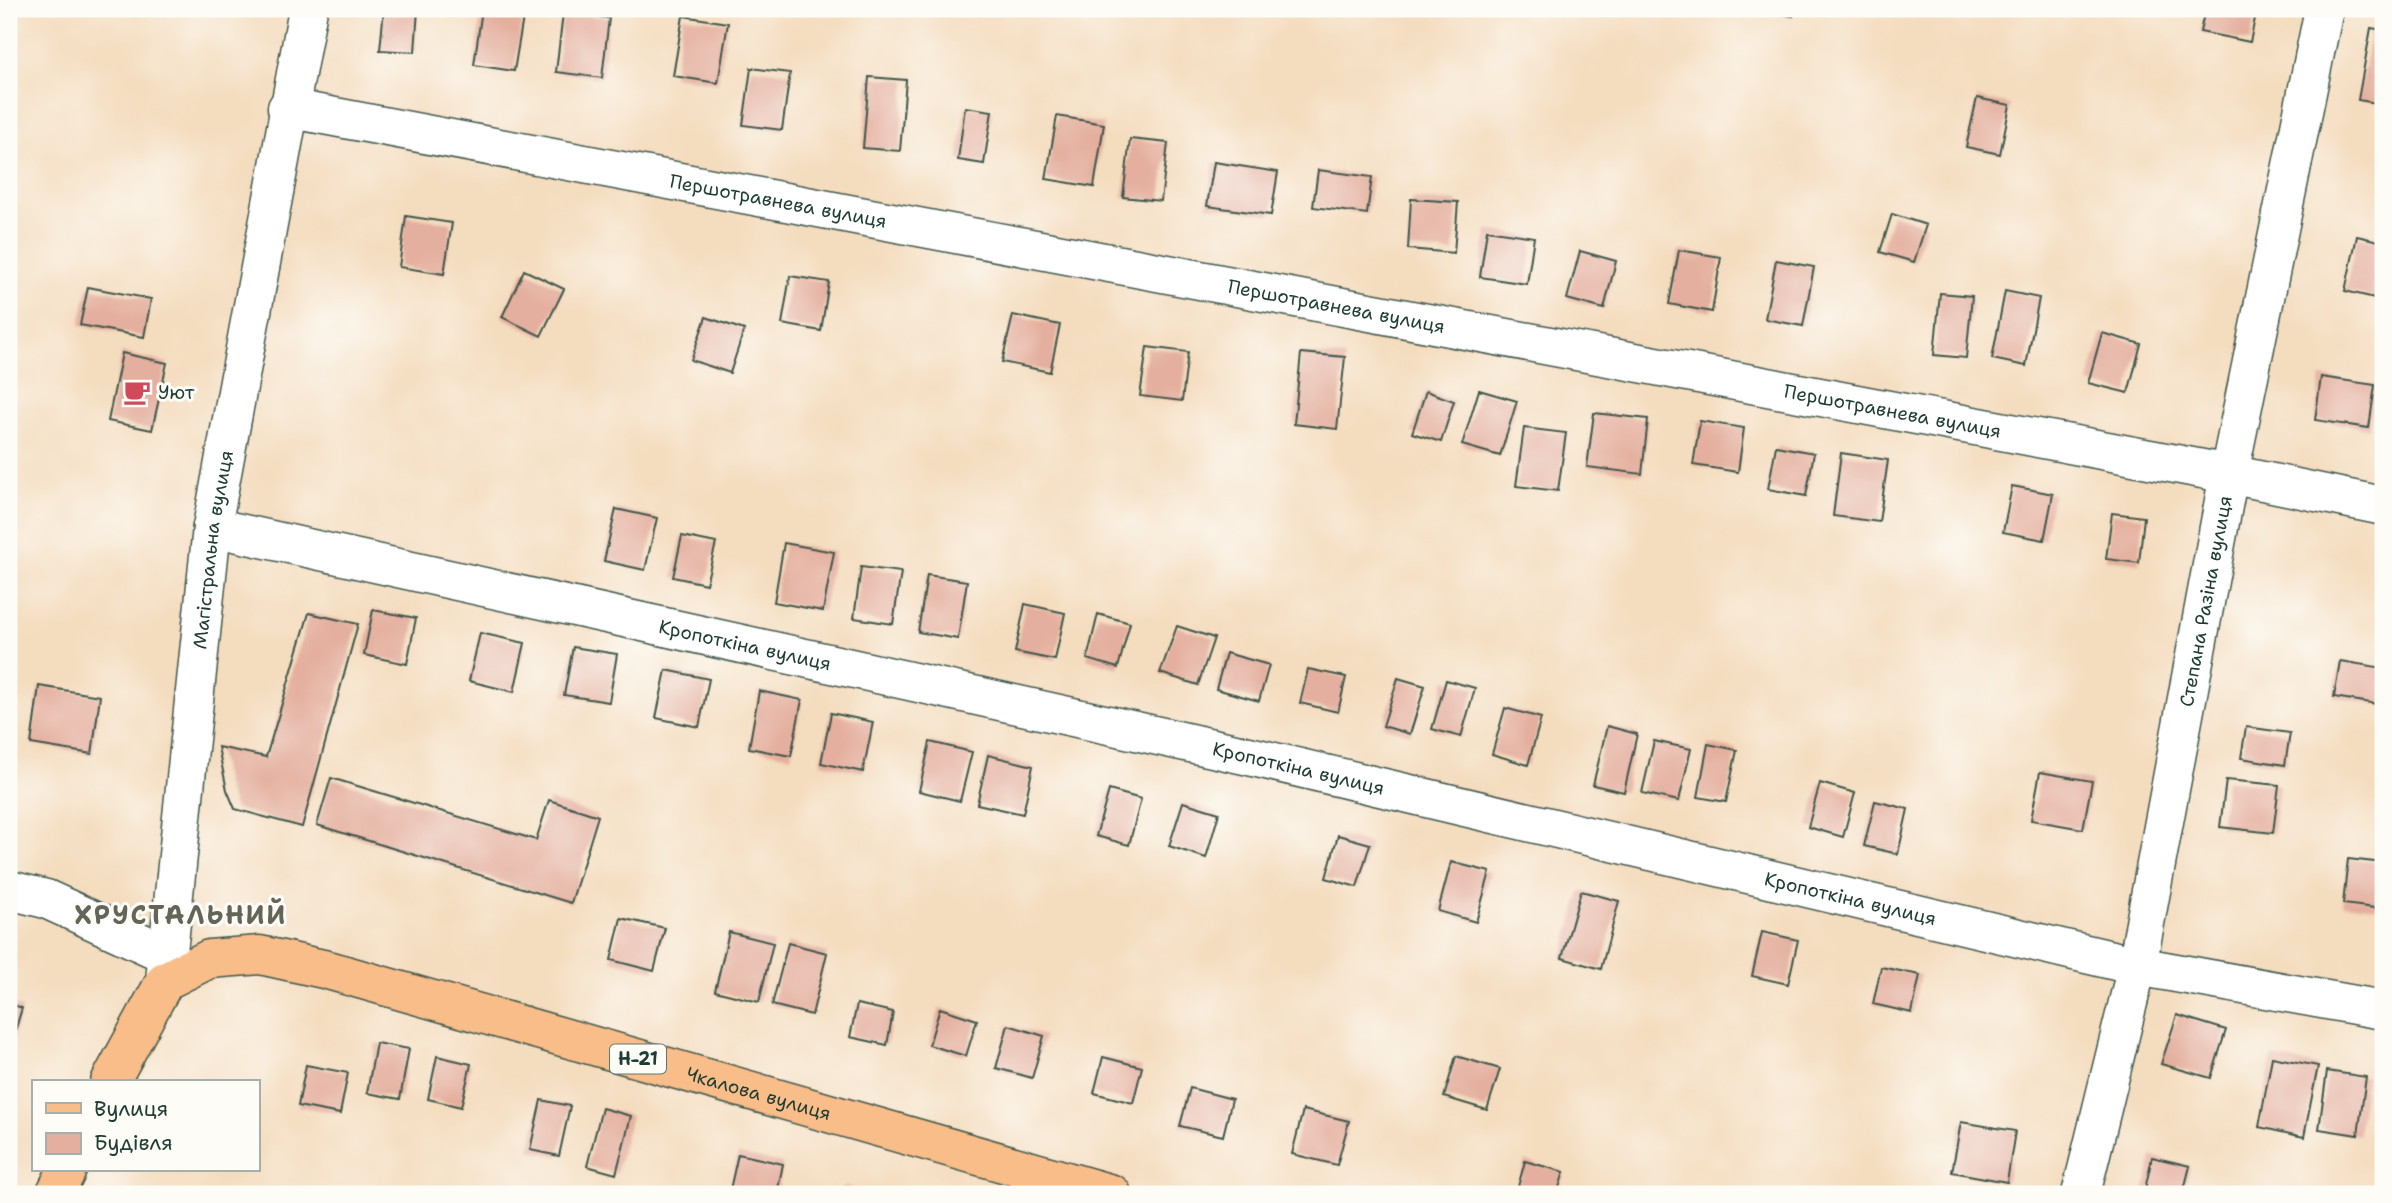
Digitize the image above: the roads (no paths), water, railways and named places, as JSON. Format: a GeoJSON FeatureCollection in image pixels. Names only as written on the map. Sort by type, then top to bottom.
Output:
{"type":"FeatureCollection","features":[{"type":"Feature","properties":{"kind":"main road","name":"Чкалова вулиця"},"geometry":{"type":"LineString","coordinates":[[167,968],[209,959],[260,955],[315,967],[1112,1194]]}},
{"type":"Feature","properties":{"kind":"main road","name":"Магістральна вулиця"},"geometry":{"type":"LineString","coordinates":[[111,1080],[167,968]]}},
{"type":"Feature","properties":{"kind":"main road"},"geometry":{"type":"LineString","coordinates":[[55,1194],[66,1172]]}},
{"type":"Feature","properties":{"kind":"street","name":"Магістральна вулиця"},"geometry":{"type":"LineString","coordinates":[[167,968],[212,527],[287,108],[308,9]]}},
{"type":"Feature","properties":{"kind":"street","name":"Степана Разіна вулиця"},"geometry":{"type":"LineString","coordinates":[[2081,1194],[2137,966],[2229,474],[2324,9]]}},
{"type":"Feature","properties":{"kind":"street","name":"Першотравнева вулиця"},"geometry":{"type":"LineString","coordinates":[[287,108],[2229,474],[2383,506]]}},
{"type":"Feature","properties":{"kind":"street","name":"Кропоткіна вулиця"},"geometry":{"type":"LineString","coordinates":[[212,527],[1249,756],[2137,966],[2383,1010]]}},
{"type":"Feature","properties":{"kind":"street"},"geometry":{"type":"LineString","coordinates":[[9,890],[46,899],[167,968]]}},
{"type":"Feature","properties":{"kind":"place","name":"Уют"},"geometry":{"type":"Point","coordinates":[137,392]}},
{"type":"Feature","properties":{"kind":"district","name":"ХРУСТАЛЬНИЙ"},"geometry":{"type":"Point","coordinates":[181,915]}}]}
